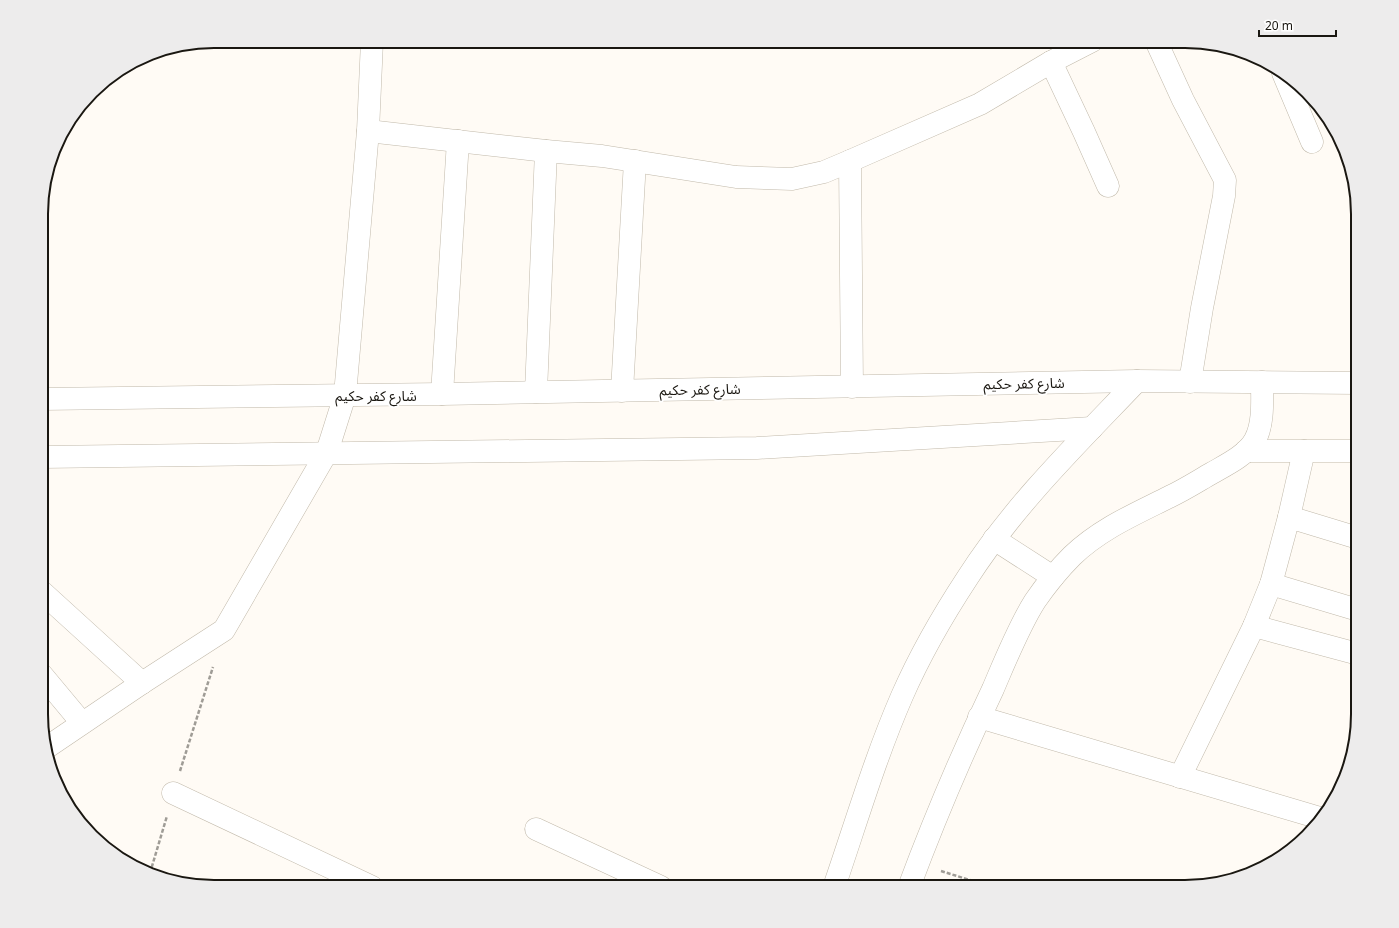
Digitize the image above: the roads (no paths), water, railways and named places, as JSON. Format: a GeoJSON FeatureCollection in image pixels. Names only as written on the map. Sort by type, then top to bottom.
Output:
{"type":"FeatureCollection","features":[{"type":"Feature","properties":{"kind":"street"},"geometry":{"type":"LineString","coordinates":[[51,745],[224,630],[327,452],[345,395],[368,131],[372,48]]}},
{"type":"Feature","properties":{"kind":"street"},"geometry":{"type":"LineString","coordinates":[[368,131],[546,152],[602,156],[736,177],[792,179],[824,172],[980,104],[1050,62],[1078,48]]}},
{"type":"Feature","properties":{"kind":"street"},"geometry":{"type":"LineString","coordinates":[[1159,48],[1183,100],[1225,180],[1224,196],[1202,308],[1190,382]]}},
{"type":"Feature","properties":{"kind":"street"},"geometry":{"type":"LineString","coordinates":[[1050,62],[1108,186]]}},
{"type":"Feature","properties":{"kind":"street"},"geometry":{"type":"LineString","coordinates":[[1287,83],[1312,142]]}},
{"type":"Feature","properties":{"kind":"street"},"geometry":{"type":"LineString","coordinates":[[442,394],[458,142]]}},
{"type":"Feature","properties":{"kind":"street"},"geometry":{"type":"LineString","coordinates":[[536,392],[546,152]]}},
{"type":"Feature","properties":{"kind":"street"},"geometry":{"type":"LineString","coordinates":[[622,391],[636,161]]}},
{"type":"Feature","properties":{"kind":"street"},"geometry":{"type":"LineString","coordinates":[[850,161],[852,387]]}},
{"type":"Feature","properties":{"kind":"street"},"geometry":{"type":"LineString","coordinates":[[836,880],[885,738],[902,696],[944,615],[968,576],[994,539],[1041,482],[1137,381]]}},
{"type":"Feature","properties":{"kind":"street","name":"شارع كفر حكيم"},"geometry":{"type":"LineString","coordinates":[[48,399],[442,394],[1137,381],[1351,383]]}},
{"type":"Feature","properties":{"kind":"street"},"geometry":{"type":"LineString","coordinates":[[912,880],[979,717],[1031,609],[1053,577],[1072,556],[1094,537],[1137,512],[1196,483],[1246,451],[1255,440],[1260,426],[1262,411],[1262,382]]}},
{"type":"Feature","properties":{"kind":"street"},"geometry":{"type":"LineString","coordinates":[[48,457],[327,452],[756,448],[1092,428]]}},
{"type":"Feature","properties":{"kind":"street"},"geometry":{"type":"LineString","coordinates":[[1246,451],[1351,451]]}},
{"type":"Feature","properties":{"kind":"street"},"geometry":{"type":"LineString","coordinates":[[1180,776],[1254,626],[1271,584],[1289,517],[1304,451]]}},
{"type":"Feature","properties":{"kind":"street"},"geometry":{"type":"LineString","coordinates":[[1289,517],[1351,536]]}},
{"type":"Feature","properties":{"kind":"street"},"geometry":{"type":"LineString","coordinates":[[994,539],[1053,577]]}},
{"type":"Feature","properties":{"kind":"street"},"geometry":{"type":"LineString","coordinates":[[1271,584],[1351,608]]}},
{"type":"Feature","properties":{"kind":"street"},"geometry":{"type":"LineString","coordinates":[[48,597],[142,683]]}},
{"type":"Feature","properties":{"kind":"street"},"geometry":{"type":"LineString","coordinates":[[1254,626],[1351,652]]}},
{"type":"Feature","properties":{"kind":"street"},"geometry":{"type":"LineString","coordinates":[[48,682],[82,723]]}},
{"type":"Feature","properties":{"kind":"street"},"geometry":{"type":"LineString","coordinates":[[979,717],[1316,817]]}},
{"type":"Feature","properties":{"kind":"street"},"geometry":{"type":"LineString","coordinates":[[173,793],[357,880]]}},
{"type":"Feature","properties":{"kind":"street"},"geometry":{"type":"LineString","coordinates":[[536,829],[646,880]]}}]}
